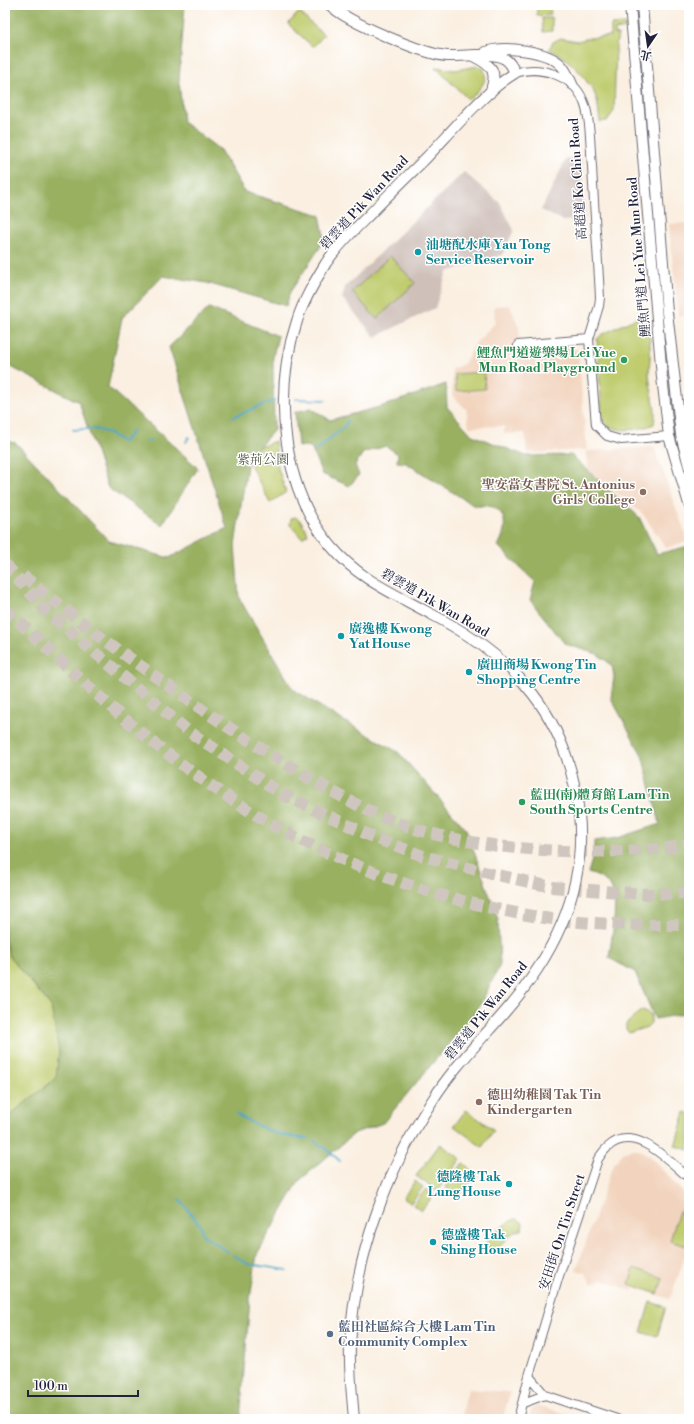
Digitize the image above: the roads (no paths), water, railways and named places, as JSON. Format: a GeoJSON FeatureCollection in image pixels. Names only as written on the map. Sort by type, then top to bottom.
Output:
{"type":"FeatureCollection","features":[{"type":"Feature","properties":{"kind":"main road"},"geometry":{"type":"LineString","coordinates":[[330,5],[352,20],[425,50],[448,56],[491,56],[504,58],[510,64],[515,73]]}},
{"type":"Feature","properties":{"kind":"main road","name":"鯉魚門道 Lei Yue Mun Road"},"geometry":{"type":"LineString","coordinates":[[630,5],[658,337],[669,436],[689,504]]}},
{"type":"Feature","properties":{"kind":"main road","name":"鯉魚門道 Lei Yue Mun Road"},"geometry":{"type":"LineString","coordinates":[[642,5],[667,312],[681,435],[689,466]]}},
{"type":"Feature","properties":{"kind":"main road"},"geometry":{"type":"LineString","coordinates":[[473,56],[490,50],[519,50],[540,54],[561,65],[572,84]]}},
{"type":"Feature","properties":{"kind":"main road"},"geometry":{"type":"LineString","coordinates":[[473,56],[490,66],[493,72],[495,77],[490,93]]}},
{"type":"Feature","properties":{"kind":"main road","name":"碧雲道 Pik Wan Road"},"geometry":{"type":"LineString","coordinates":[[354,1419],[350,1358],[353,1310],[361,1264],[379,1210],[404,1150],[433,1099],[468,1054],[516,999],[553,944],[567,915],[573,892],[580,852],[580,827],[573,779],[564,745],[549,718],[526,686],[507,664],[475,640],[450,624],[368,580],[339,556],[319,530],[302,499],[293,473],[287,441],[285,404],[289,353],[297,319],[328,261],[348,236],[490,93],[505,79],[515,73]]}},
{"type":"Feature","properties":{"kind":"main road","name":"高超道 Ko Chiu Road"},"geometry":{"type":"LineString","coordinates":[[669,436],[681,435]]}},
{"type":"Feature","properties":{"kind":"street","name":"高超道 Ko Chiu Road"},"geometry":{"type":"LineString","coordinates":[[515,73],[530,70],[548,72],[559,76],[572,84],[584,101],[590,134],[600,298],[589,339],[595,420],[599,428],[607,436],[621,440],[669,436]]}},
{"type":"Feature","properties":{"kind":"street"},"geometry":{"type":"LineString","coordinates":[[518,345],[589,339]]}},
{"type":"Feature","properties":{"kind":"street","name":"安田街 On Tin Street"},"geometry":{"type":"LineString","coordinates":[[518,1419],[529,1376],[598,1159],[608,1147],[618,1141],[627,1139],[647,1144],[689,1178]]}},
{"type":"Feature","properties":{"kind":"street"},"geometry":{"type":"LineString","coordinates":[[529,1376],[545,1395],[617,1419]]}},
{"type":"Feature","properties":{"kind":"street"},"geometry":{"type":"LineString","coordinates":[[523,1403],[545,1395]]}},
{"type":"Feature","properties":{"kind":"waterway"},"geometry":{"type":"LineString","coordinates":[[296,399],[326,400]]}},
{"type":"Feature","properties":{"kind":"waterway"},"geometry":{"type":"LineString","coordinates":[[233,417],[275,400]]}},
{"type":"Feature","properties":{"kind":"waterway"},"geometry":{"type":"LineString","coordinates":[[315,451],[345,426],[347,421]]}},
{"type":"Feature","properties":{"kind":"waterway"},"geometry":{"type":"LineString","coordinates":[[73,430],[100,430],[123,442],[133,431]]}},
{"type":"Feature","properties":{"kind":"waterway"},"geometry":{"type":"LineString","coordinates":[[186,442],[189,437]]}},
{"type":"Feature","properties":{"kind":"waterway"},"geometry":{"type":"LineString","coordinates":[[145,441],[151,441]]}},
{"type":"Feature","properties":{"kind":"waterway"},"geometry":{"type":"LineString","coordinates":[[236,1114],[262,1128],[298,1138],[308,1138]]}},
{"type":"Feature","properties":{"kind":"waterway"},"geometry":{"type":"LineString","coordinates":[[314,1141],[340,1161]]}},
{"type":"Feature","properties":{"kind":"waterway"},"geometry":{"type":"LineString","coordinates":[[179,1199],[200,1225],[203,1235],[228,1252]]}},
{"type":"Feature","properties":{"kind":"waterway"},"geometry":{"type":"LineString","coordinates":[[233,1255],[248,1264],[287,1270]]}},
{"type":"Feature","properties":{"kind":"tunnel"},"geometry":{"type":"LineString","coordinates":[[5,564],[48,613],[188,731],[282,794],[373,837],[423,856],[484,872],[552,887],[643,894],[689,893]]}},
{"type":"Feature","properties":{"kind":"tunnel"},"geometry":{"type":"LineString","coordinates":[[23,576],[95,632],[220,722],[348,800],[383,817],[416,829],[453,838],[492,845],[534,849],[616,851],[689,845]]}},
{"type":"Feature","properties":{"kind":"tunnel"},"geometry":{"type":"LineString","coordinates":[[5,609],[103,700],[165,752],[237,803],[282,830],[313,846],[344,860],[410,885],[477,905],[545,918],[581,922],[635,925],[689,925]]}},
{"type":"Feature","properties":{"kind":"place","name":"油塘配水庫 Yau Tong Service Reservoir"},"geometry":{"type":"Point","coordinates":[418,252]}},
{"type":"Feature","properties":{"kind":"place","name":"鯉魚門道遊樂場 Lei Yue Mun Road Playground"},"geometry":{"type":"Point","coordinates":[624,360]}},
{"type":"Feature","properties":{"kind":"place","name":"聖安當女書院 St. Antonius Girls' College"},"geometry":{"type":"Point","coordinates":[643,492]}},
{"type":"Feature","properties":{"kind":"place","name":"廣逸樓 Kwong Yat House"},"geometry":{"type":"Point","coordinates":[341,636]}},
{"type":"Feature","properties":{"kind":"place","name":"廣田商場 Kwong Tin Shopping Centre"},"geometry":{"type":"Point","coordinates":[469,672]}},
{"type":"Feature","properties":{"kind":"place","name":"藍田(南)體育館 Lam Tin South Sports Centre"},"geometry":{"type":"Point","coordinates":[522,802]}},
{"type":"Feature","properties":{"kind":"place","name":"德田幼稚園 Tak Tin Kindergarten"},"geometry":{"type":"Point","coordinates":[479,1102]}},
{"type":"Feature","properties":{"kind":"place","name":"德隆樓 Tak Lung House"},"geometry":{"type":"Point","coordinates":[509,1184]}},
{"type":"Feature","properties":{"kind":"place","name":"德盛樓 Tak Shing House"},"geometry":{"type":"Point","coordinates":[433,1242]}},
{"type":"Feature","properties":{"kind":"place","name":"藍田社區綜合大樓 Lam Tin Community Complex"},"geometry":{"type":"Point","coordinates":[330,1334]}},
{"type":"Feature","properties":{"kind":"park label","name":"紫荊公園"},"geometry":{"type":"Point","coordinates":[263,460]}}]}
